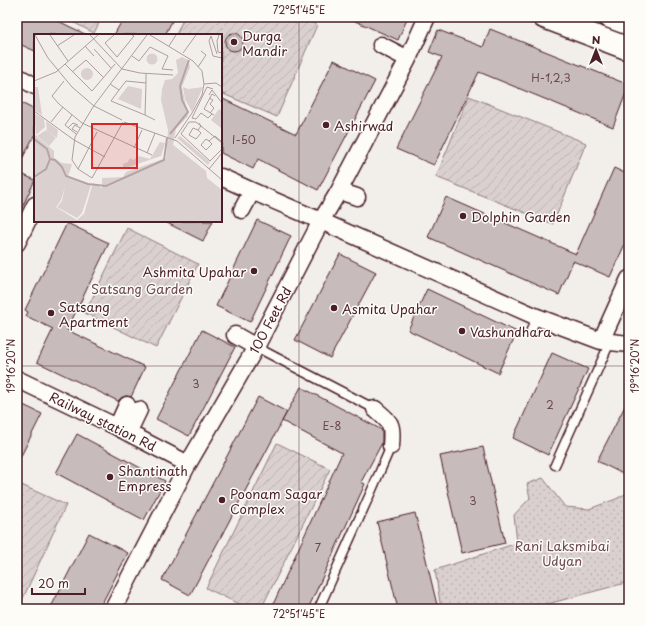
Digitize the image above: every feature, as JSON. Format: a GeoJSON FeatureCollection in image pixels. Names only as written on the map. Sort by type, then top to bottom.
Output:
{"type":"FeatureCollection","features":[{"type":"Feature","properties":{"kind":"main road"},"geometry":{"type":"LineString","coordinates":[[544,17],[629,49]]}},
{"type":"Feature","properties":{"kind":"main road"},"geometry":{"type":"LineString","coordinates":[[610,17],[629,24]]}},
{"type":"Feature","properties":{"kind":"street","name":"100 Feet Rd"},"geometry":{"type":"LineString","coordinates":[[113,609],[188,464],[256,347],[321,220],[339,191],[408,59],[424,23]]}},
{"type":"Feature","properties":{"kind":"street"},"geometry":{"type":"LineString","coordinates":[[381,45],[408,59]]}},
{"type":"Feature","properties":{"kind":"street"},"geometry":{"type":"LineString","coordinates":[[17,76],[34,85]]}},
{"type":"Feature","properties":{"kind":"street"},"geometry":{"type":"LineString","coordinates":[[222,177],[321,220],[534,323],[605,341],[629,344]]}},
{"type":"Feature","properties":{"kind":"street"},"geometry":{"type":"LineString","coordinates":[[242,210],[252,191]]}},
{"type":"Feature","properties":{"kind":"street"},"geometry":{"type":"LineString","coordinates":[[339,191],[357,197]]}},
{"type":"Feature","properties":{"kind":"street"},"geometry":{"type":"LineString","coordinates":[[17,243],[34,207]]}},
{"type":"Feature","properties":{"kind":"street"},"geometry":{"type":"LineString","coordinates":[[605,341],[629,279]]}},
{"type":"Feature","properties":{"kind":"street"},"geometry":{"type":"LineString","coordinates":[[235,335],[256,347]]}},
{"type":"Feature","properties":{"kind":"street","name":"Railway station Rd"},"geometry":{"type":"LineString","coordinates":[[17,379],[188,464]]}},
{"type":"Feature","properties":{"kind":"street"},"geometry":{"type":"LineString","coordinates":[[122,430],[133,408]]}},
{"type":"Feature","properties":{"kind":"street"},"geometry":{"type":"LineString","coordinates":[[375,409],[389,421],[392,432],[390,446]]}},
{"type":"Feature","properties":{"kind":"lane"},"geometry":{"type":"LineString","coordinates":[[555,465],[605,341]]}},
{"type":"Feature","properties":{"kind":"lane"},"geometry":{"type":"LineString","coordinates":[[256,347],[375,409]]}},
{"type":"Feature","properties":{"kind":"lane"},"geometry":{"type":"LineString","coordinates":[[319,608],[372,492],[390,446]]}},
{"type":"Feature","properties":{"kind":"green space"},"geometry":{"type":"Polygon","coordinates":[[[63,17],[102,17],[94,33],[63,17]]]}},
{"type":"Feature","properties":{"kind":"green space"},"geometry":{"type":"Polygon","coordinates":[[[184,17],[301,17],[317,25],[277,117],[222,93],[222,34],[176,34],[184,17]]]}},
{"type":"Feature","properties":{"kind":"green space"},"geometry":{"type":"Polygon","coordinates":[[[469,96],[586,143],[553,224],[436,177],[469,96]]]}},
{"type":"Feature","properties":{"kind":"green space","name":"Satsang Garden"},"geometry":{"type":"Polygon","coordinates":[[[127,228],[198,264],[156,348],[85,313],[127,228]]]}},
{"type":"Feature","properties":{"kind":"green space"},"geometry":{"type":"Polygon","coordinates":[[[277,443],[330,469],[261,609],[249,609],[206,588],[277,443]]]}},
{"type":"Feature","properties":{"kind":"green space","name":"Rani Laksmibai Udyan"},"geometry":{"type":"Polygon","coordinates":[[[543,478],[565,507],[589,509],[616,499],[629,492],[629,582],[529,609],[441,609],[435,570],[517,543],[514,515],[530,498],[527,484],[543,478]]]}},
{"type":"Feature","properties":{"kind":"green space"},"geometry":{"type":"Polygon","coordinates":[[[17,483],[66,505],[18,609],[17,609],[17,483]]]}},
{"type":"Feature","properties":{"kind":"building"},"geometry":{"type":"Polygon","coordinates":[[[17,17],[50,17],[85,34],[34,34],[34,51],[17,43],[17,17]]]}},
{"type":"Feature","properties":{"kind":"building"},"geometry":{"type":"Polygon","coordinates":[[[124,17],[174,17],[166,34],[115,34],[124,17]]]}},
{"type":"Feature","properties":{"kind":"building"},"geometry":{"type":"Polygon","coordinates":[[[346,17],[408,17],[398,40],[346,17]]]}},
{"type":"Feature","properties":{"kind":"building"},"geometry":{"type":"Polygon","coordinates":[[[490,29],[629,85],[613,127],[479,72],[434,165],[396,149],[442,57],[429,52],[438,30],[483,47],[490,29]]]}},
{"type":"Feature","properties":{"kind":"building","name":"Durga Mandir"},"geometry":{"type":"Polygon","coordinates":[[[234,33],[240,36],[243,42],[240,48],[234,51],[228,48],[225,42],[228,36],[234,33]]]}},
{"type":"Feature","properties":{"kind":"building","name":"Ashirwad"},"geometry":{"type":"Polygon","coordinates":[[[334,60],[375,81],[318,190],[258,159],[253,169],[222,154],[222,98],[296,134],[334,60]]]}},
{"type":"Feature","properties":{"kind":"building"},"geometry":{"type":"Polygon","coordinates":[[[17,101],[34,110],[34,136],[17,169],[17,101]]]}},
{"type":"Feature","properties":{"kind":"building","name":"Dolphin Garden"},"geometry":{"type":"Polygon","coordinates":[[[614,168],[629,175],[629,235],[610,277],[573,261],[559,295],[428,237],[446,197],[576,254],[614,168]]]}},
{"type":"Feature","properties":{"kind":"building"},"geometry":{"type":"Polygon","coordinates":[[[17,172],[34,180],[34,182],[17,218],[17,172]]]}},
{"type":"Feature","properties":{"kind":"building","name":"Ashmita Upahar"},"geometry":{"type":"Polygon","coordinates":[[[257,220],[291,236],[250,322],[216,306],[257,220]]]}},
{"type":"Feature","properties":{"kind":"building"},"geometry":{"type":"Polygon","coordinates":[[[165,222],[212,222],[203,241],[165,222]]]}},
{"type":"Feature","properties":{"kind":"building","name":"Satsang Apartment"},"geometry":{"type":"Polygon","coordinates":[[[67,223],[109,243],[67,330],[145,367],[131,397],[126,396],[118,401],[37,362],[53,329],[26,316],[28,312],[25,310],[67,223]]]}},
{"type":"Feature","properties":{"kind":"building","name":"Asmita Upahar"},"geometry":{"type":"Polygon","coordinates":[[[340,254],[376,272],[330,358],[295,340],[340,254]]]}},
{"type":"Feature","properties":{"kind":"building","name":"Vashundhara"},"geometry":{"type":"Polygon","coordinates":[[[427,289],[517,332],[498,373],[408,330],[427,289]]]}},
{"type":"Feature","properties":{"kind":"building"},"geometry":{"type":"Polygon","coordinates":[[[202,330],[235,347],[189,436],[156,419],[202,330]]]}},
{"type":"Feature","properties":{"kind":"building","name":"Vashundhara"},"geometry":{"type":"Polygon","coordinates":[[[552,353],[588,369],[548,455],[513,438],[552,353]]]}},
{"type":"Feature","properties":{"kind":"building"},"geometry":{"type":"Polygon","coordinates":[[[301,387],[382,430],[382,443],[361,482],[365,484],[308,609],[271,609],[342,453],[282,421],[301,387]]]}},
{"type":"Feature","properties":{"kind":"building","name":"Poonam Sagar Complex"},"geometry":{"type":"Polygon","coordinates":[[[258,397],[287,412],[190,595],[162,580],[258,397]]]}},
{"type":"Feature","properties":{"kind":"building"},"geometry":{"type":"Polygon","coordinates":[[[629,398],[629,477],[597,461],[629,398]]]}},
{"type":"Feature","properties":{"kind":"building"},"geometry":{"type":"Polygon","coordinates":[[[17,402],[42,414],[17,464],[17,402]]]}},
{"type":"Feature","properties":{"kind":"building","name":"Shantinath Empress"},"geometry":{"type":"Polygon","coordinates":[[[77,434],[165,481],[144,520],[56,473],[77,434]]]}},
{"type":"Feature","properties":{"kind":"building"},"geometry":{"type":"Polygon","coordinates":[[[483,447],[505,543],[462,553],[440,456],[483,447]]]}},
{"type":"Feature","properties":{"kind":"building"},"geometry":{"type":"Polygon","coordinates":[[[415,513],[437,605],[419,609],[398,609],[377,522],[415,513]]]}},
{"type":"Feature","properties":{"kind":"building"},"geometry":{"type":"Polygon","coordinates":[[[89,533],[128,553],[99,609],[50,609],[89,533]]]}},
{"type":"Feature","properties":{"kind":"place","name":"Durga Mandir"},"geometry":{"type":"Point","coordinates":[234,42]}},
{"type":"Feature","properties":{"kind":"place","name":"Ashirwad"},"geometry":{"type":"Point","coordinates":[326,125]}},
{"type":"Feature","properties":{"kind":"place","name":"Dolphin Garden"},"geometry":{"type":"Point","coordinates":[463,216]}},
{"type":"Feature","properties":{"kind":"place","name":"Ashmita Upahar"},"geometry":{"type":"Point","coordinates":[254,271]}},
{"type":"Feature","properties":{"kind":"place","name":"Asmita Upahar"},"geometry":{"type":"Point","coordinates":[334,308]}},
{"type":"Feature","properties":{"kind":"place","name":"Satsang Apartment"},"geometry":{"type":"Point","coordinates":[51,313]}},
{"type":"Feature","properties":{"kind":"place","name":"Vashundhara"},"geometry":{"type":"Point","coordinates":[462,331]}},
{"type":"Feature","properties":{"kind":"place","name":"Shantinath Empress"},"geometry":{"type":"Point","coordinates":[110,477]}},
{"type":"Feature","properties":{"kind":"place","name":"Poonam Sagar Complex"},"geometry":{"type":"Point","coordinates":[222,500]}}]}
